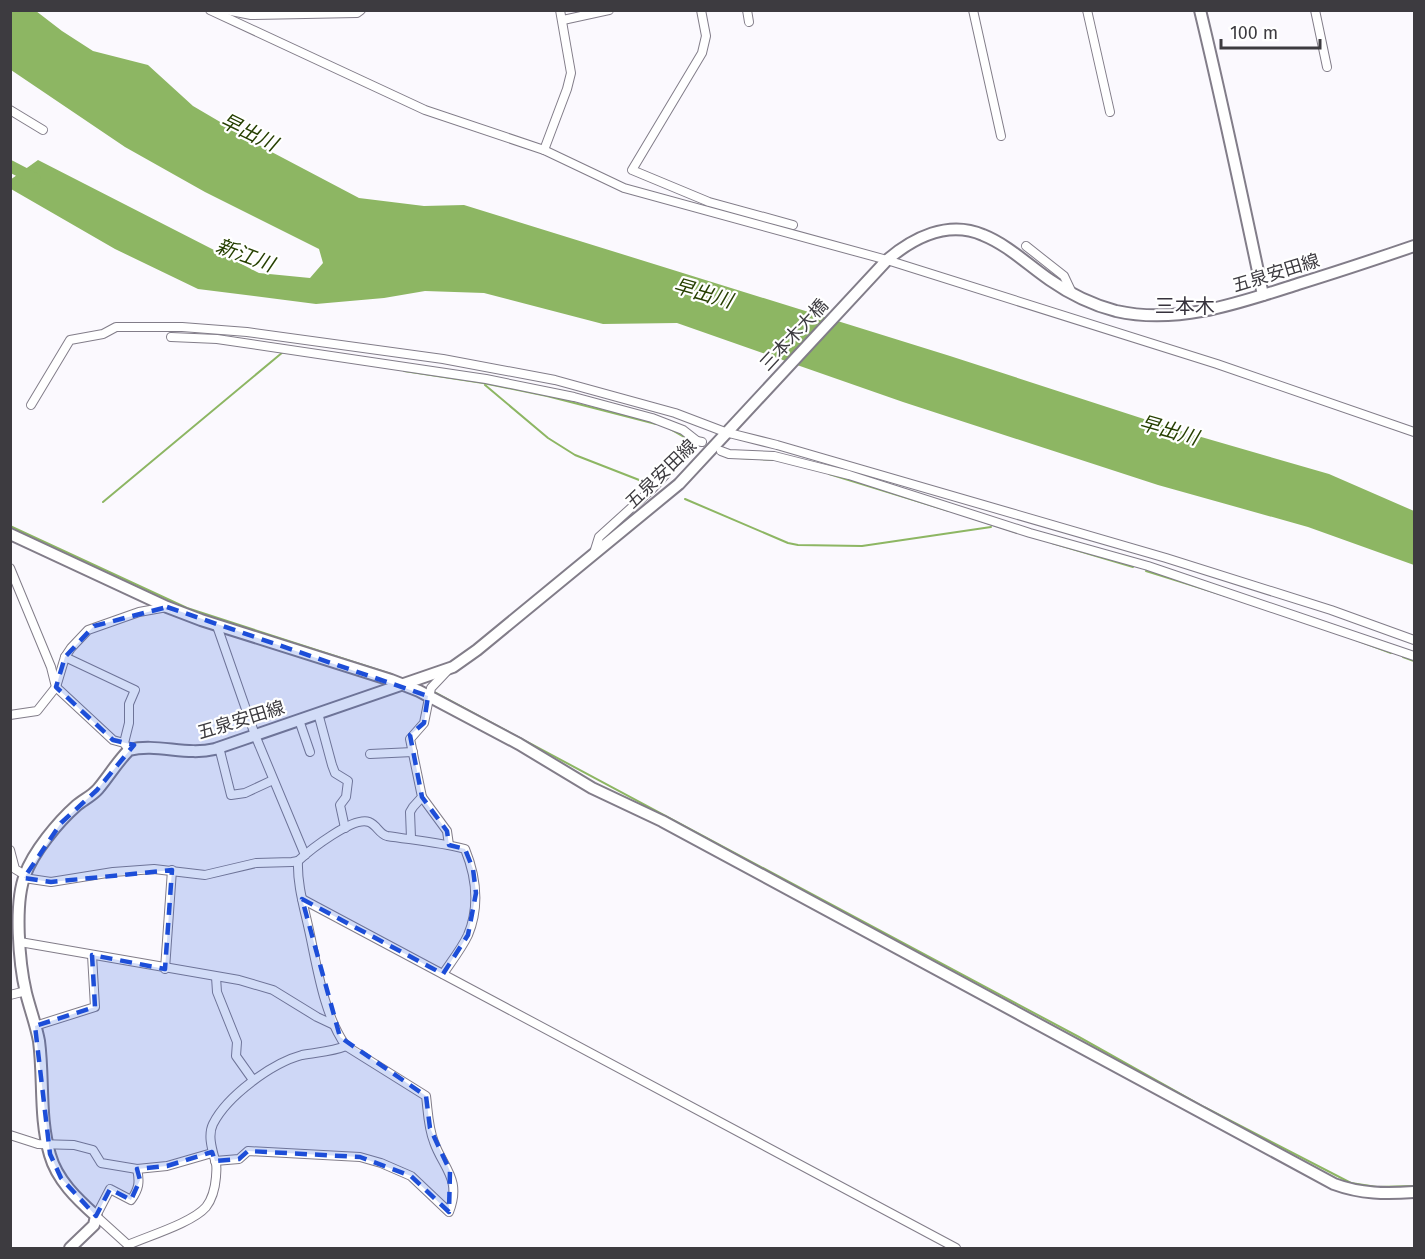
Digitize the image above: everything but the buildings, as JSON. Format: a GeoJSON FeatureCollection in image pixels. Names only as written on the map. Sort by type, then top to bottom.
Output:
{"type":"FeatureCollection","features":[{"type":"Feature","properties":{"kind":"main road"},"geometry":{"type":"LineString","coordinates":[[1200,10],[1220,91],[1263,295]]}},
{"type":"Feature","properties":{"kind":"main road","name":"五泉安田線"},"geometry":{"type":"LineString","coordinates":[[886,261],[904,245],[925,235],[954,228],[982,234],[1071,293],[1100,307],[1148,316],[1181,315],[1263,295],[1414,246]]}},
{"type":"Feature","properties":{"kind":"main road","name":"三本木大橋"},"geometry":{"type":"LineString","coordinates":[[727,431],[886,261]]}},
{"type":"Feature","properties":{"kind":"main road","name":"五泉安田線"},"geometry":{"type":"LineString","coordinates":[[126,746],[202,752],[449,668],[497,635],[679,484],[727,431]]}},
{"type":"Feature","properties":{"kind":"main road"},"geometry":{"type":"LineString","coordinates":[[10,534],[167,607],[218,626],[403,684],[429,696],[519,744],[592,788],[662,821],[1334,1184],[1354,1191],[1382,1194],[1414,1192]]}},
{"type":"Feature","properties":{"kind":"main road"},"geometry":{"type":"LineString","coordinates":[[70,1248],[94,1225],[96,1216],[76,1198],[61,1178],[50,1154],[40,1088],[38,1039],[26,991],[16,895],[35,855],[75,806],[97,790],[126,746]]}},
{"type":"Feature","properties":{"kind":"street"},"geometry":{"type":"LineString","coordinates":[[210,10],[425,110],[543,150],[624,188],[886,261],[1217,364],[1414,432]]}},
{"type":"Feature","properties":{"kind":"street"},"geometry":{"type":"LineString","coordinates":[[226,10],[251,15],[357,13],[361,10]]}},
{"type":"Feature","properties":{"kind":"street"},"geometry":{"type":"LineString","coordinates":[[543,150],[571,73],[560,10]]}},
{"type":"Feature","properties":{"kind":"street"},"geometry":{"type":"LineString","coordinates":[[563,20],[609,10]]}},
{"type":"Feature","properties":{"kind":"street"},"geometry":{"type":"LineString","coordinates":[[701,10],[706,36],[702,53],[632,170],[709,202],[793,225]]}},
{"type":"Feature","properties":{"kind":"street"},"geometry":{"type":"LineString","coordinates":[[747,10],[749,22]]}},
{"type":"Feature","properties":{"kind":"street"},"geometry":{"type":"LineString","coordinates":[[973,10],[1001,136]]}},
{"type":"Feature","properties":{"kind":"street"},"geometry":{"type":"LineString","coordinates":[[1087,10],[1110,112]]}},
{"type":"Feature","properties":{"kind":"street"},"geometry":{"type":"LineString","coordinates":[[1315,10],[1327,67]]}},
{"type":"Feature","properties":{"kind":"street"},"geometry":{"type":"LineString","coordinates":[[10,110],[43,130]]}},
{"type":"Feature","properties":{"kind":"street"},"geometry":{"type":"LineString","coordinates":[[1026,246],[1064,276],[1071,293]]}},
{"type":"Feature","properties":{"kind":"street"},"geometry":{"type":"LineString","coordinates":[[31,405],[70,340],[103,334],[116,327],[182,327],[247,332],[431,358],[555,380],[675,413],[727,431],[1121,545],[1331,610],[1414,640]]}},
{"type":"Feature","properties":{"kind":"street"},"geometry":{"type":"LineString","coordinates":[[171,337],[217,339],[486,380],[574,397],[652,417],[683,430],[700,442],[599,537],[593,555]]}},
{"type":"Feature","properties":{"kind":"street"},"geometry":{"type":"LineString","coordinates":[[721,451],[729,454],[782,457],[849,475],[1030,533],[1148,566],[1414,656]]}},
{"type":"Feature","properties":{"kind":"street"},"geometry":{"type":"LineString","coordinates":[[10,568],[51,667],[56,687],[113,740],[126,746],[129,704],[135,690],[65,657]]}},
{"type":"Feature","properties":{"kind":"street"},"geometry":{"type":"LineString","coordinates":[[10,716],[37,711],[56,687],[65,657],[81,635],[94,626],[139,612],[167,607]]}},
{"type":"Feature","properties":{"kind":"street"},"geometry":{"type":"LineString","coordinates":[[218,626],[255,735],[304,855]]}},
{"type":"Feature","properties":{"kind":"street"},"geometry":{"type":"LineString","coordinates":[[449,668],[431,687],[424,723],[411,736],[422,797],[447,831],[449,845]]}},
{"type":"Feature","properties":{"kind":"street"},"geometry":{"type":"LineString","coordinates":[[318,713],[335,773],[348,781],[346,797],[339,805],[345,828]]}},
{"type":"Feature","properties":{"kind":"street"},"geometry":{"type":"LineString","coordinates":[[299,720],[310,752]]}},
{"type":"Feature","properties":{"kind":"street"},"geometry":{"type":"LineString","coordinates":[[219,747],[231,795],[245,793],[273,780]]}},
{"type":"Feature","properties":{"kind":"street"},"geometry":{"type":"LineString","coordinates":[[370,754],[413,752]]}},
{"type":"Feature","properties":{"kind":"street"},"geometry":{"type":"LineString","coordinates":[[411,838],[410,812],[422,797]]}},
{"type":"Feature","properties":{"kind":"street"},"geometry":{"type":"LineString","coordinates":[[10,1135],[38,1144],[74,1145],[93,1150],[101,1163],[137,1168],[168,1166],[213,1157],[239,1159],[248,1151],[360,1157],[398,1168],[411,1176],[449,1212],[453,1190],[450,1171],[435,1145],[430,1128],[426,1096],[346,1046],[334,1025],[302,899],[297,873],[298,861],[345,828],[362,821],[371,823],[384,835],[465,849],[473,869],[476,893],[473,917],[468,935],[443,974]]}},
{"type":"Feature","properties":{"kind":"street"},"geometry":{"type":"LineString","coordinates":[[10,850],[15,869],[24,877],[51,882],[154,868],[205,875],[256,863],[298,861]]}},
{"type":"Feature","properties":{"kind":"street"},"geometry":{"type":"LineString","coordinates":[[165,969],[172,870]]}},
{"type":"Feature","properties":{"kind":"street"},"geometry":{"type":"LineString","coordinates":[[302,899],[956,1248]]}},
{"type":"Feature","properties":{"kind":"street"},"geometry":{"type":"LineString","coordinates":[[20,942],[165,969],[239,980],[273,990],[334,1025]]}},
{"type":"Feature","properties":{"kind":"street"},"geometry":{"type":"LineString","coordinates":[[35,1026],[95,1006],[92,955]]}},
{"type":"Feature","properties":{"kind":"street"},"geometry":{"type":"LineString","coordinates":[[216,977],[217,992],[237,1042],[236,1056],[253,1080]]}},
{"type":"Feature","properties":{"kind":"street"},"geometry":{"type":"LineString","coordinates":[[10,995],[26,991]]}},
{"type":"Feature","properties":{"kind":"street"},"geometry":{"type":"LineString","coordinates":[[137,1168],[140,1180],[131,1200],[110,1189],[96,1216],[128,1245],[196,1215],[207,1206],[215,1186],[216,1166],[213,1157],[212,1125],[222,1111],[253,1080],[274,1066],[301,1056],[333,1051],[346,1046]]}},
{"type":"Feature","properties":{"kind":"highlighted area"},"geometry":{"type":"Polygon","coordinates":[[[167,607],[428,696],[424,723],[410,735],[422,797],[447,831],[449,845],[465,849],[473,869],[476,893],[468,935],[443,974],[302,899],[340,1037],[426,1096],[430,1128],[450,1171],[449,1212],[411,1176],[360,1157],[248,1151],[239,1159],[215,1161],[212,1152],[167,1166],[137,1169],[140,1180],[131,1200],[110,1189],[96,1216],[61,1178],[50,1154],[35,1026],[95,1007],[92,955],[165,969],[172,870],[51,882],[24,878],[61,823],[97,790],[134,745],[113,740],[56,687],[65,657],[94,626],[167,607]]]}},
{"type":"Feature","properties":{"kind":"water","name":"早出川"},"geometry":{"type":"Polygon","coordinates":[[[11,11],[36,11],[93,51],[148,65],[193,106],[266,149],[359,198],[424,206],[464,205],[950,356],[1184,432],[1329,474],[1414,511],[1414,565],[1308,527],[1158,485],[903,402],[677,323],[603,324],[484,293],[425,291],[384,298],[316,304],[198,289],[115,249],[11,189],[10,180],[38,160],[259,273],[310,278],[323,263],[319,249],[205,192],[125,147],[11,70],[11,11]]]}},
{"type":"Feature","properties":{"kind":"waterway","name":"新江川"},"geometry":{"type":"LineString","coordinates":[[10,166],[35,179]]}},
{"type":"Feature","properties":{"kind":"waterway"},"geometry":{"type":"LineString","coordinates":[[103,502],[283,352],[286,353]]}},
{"type":"Feature","properties":{"kind":"waterway"},"geometry":{"type":"LineString","coordinates":[[404,371],[547,396],[656,424]]}},
{"type":"Feature","properties":{"kind":"waterway"},"geometry":{"type":"LineString","coordinates":[[485,385],[548,438],[575,455],[652,485]]}},
{"type":"Feature","properties":{"kind":"waterway"},"geometry":{"type":"LineString","coordinates":[[670,429],[691,441]]}},
{"type":"Feature","properties":{"kind":"waterway"},"geometry":{"type":"LineString","coordinates":[[739,458],[777,460]]}},
{"type":"Feature","properties":{"kind":"waterway"},"geometry":{"type":"LineString","coordinates":[[829,474],[949,511]]}},
{"type":"Feature","properties":{"kind":"waterway"},"geometry":{"type":"LineString","coordinates":[[685,499],[788,543],[798,545],[862,546],[991,527]]}},
{"type":"Feature","properties":{"kind":"waterway"},"geometry":{"type":"LineString","coordinates":[[969,517],[1018,533]]}},
{"type":"Feature","properties":{"kind":"waterway"},"geometry":{"type":"LineString","coordinates":[[10,526],[187,608],[391,674]]}},
{"type":"Feature","properties":{"kind":"waterway"},"geometry":{"type":"LineString","coordinates":[[1052,543],[1133,567]]}},
{"type":"Feature","properties":{"kind":"waterway"},"geometry":{"type":"LineString","coordinates":[[1146,571],[1226,596]]}},
{"type":"Feature","properties":{"kind":"waterway"},"geometry":{"type":"LineString","coordinates":[[1356,640],[1391,653]]}},
{"type":"Feature","properties":{"kind":"waterway"},"geometry":{"type":"LineString","coordinates":[[1403,657],[1414,661]]}},
{"type":"Feature","properties":{"kind":"waterway"},"geometry":{"type":"LineString","coordinates":[[434,692],[1079,1037],[1204,1107],[1351,1183],[1377,1187],[1414,1186]]}},
{"type":"Feature","properties":{"kind":"district","name":"三本木"},"geometry":{"type":"Point","coordinates":[1185,306]}}]}
